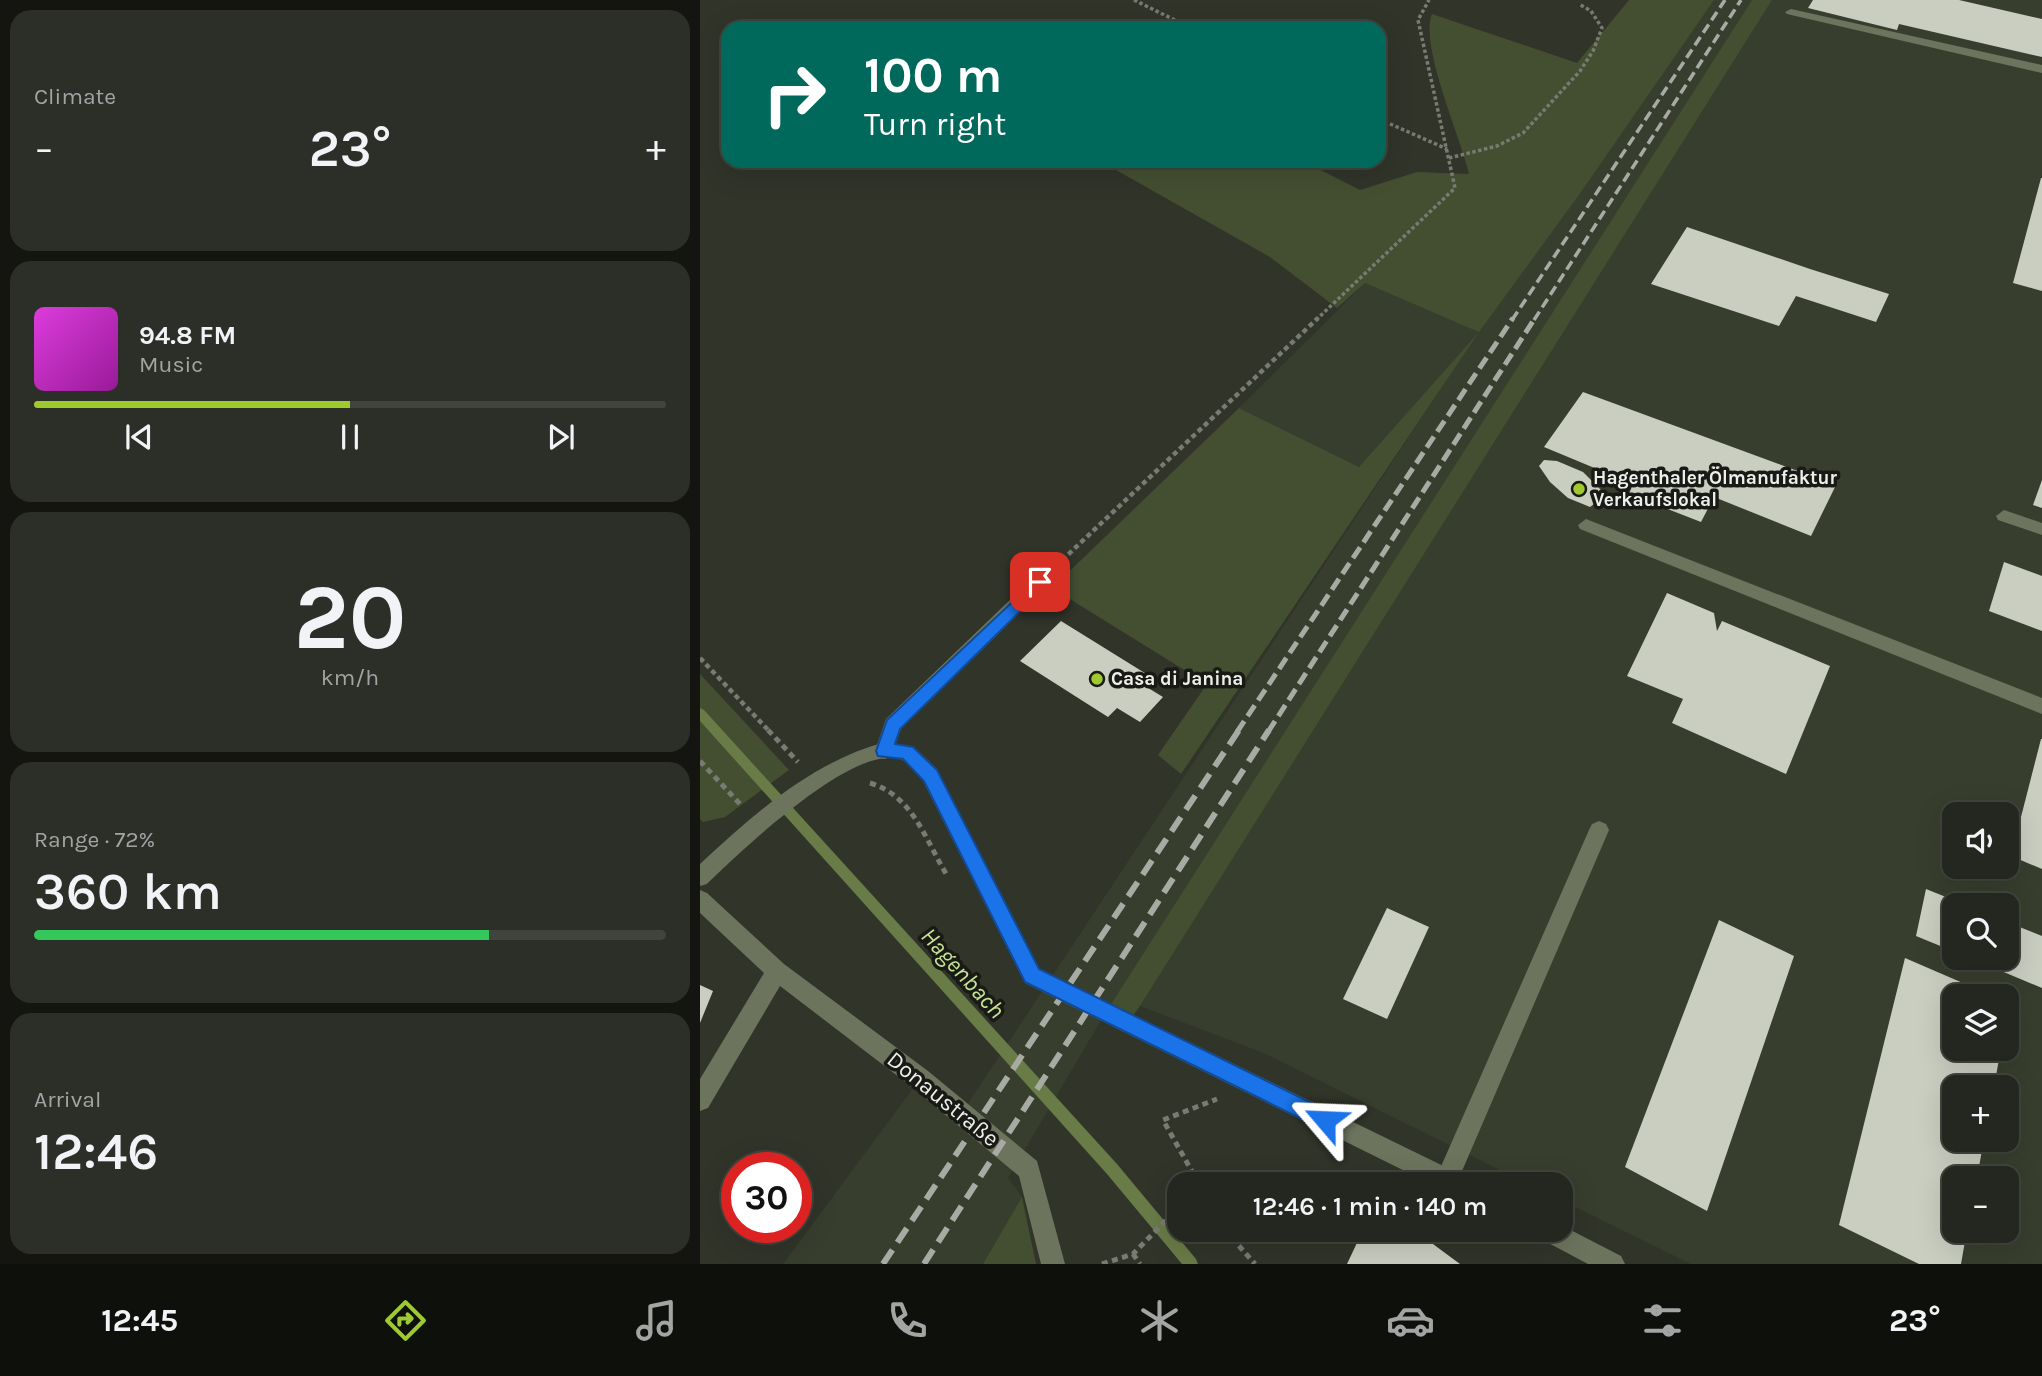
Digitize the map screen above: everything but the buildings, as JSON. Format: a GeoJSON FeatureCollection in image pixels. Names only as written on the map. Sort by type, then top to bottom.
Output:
{"type":"FeatureCollection","features":[{"type":"Feature","properties":{"kind":"street"},"geometry":{"type":"LineString","coordinates":[[1791,12],[2042,69]]}},
{"type":"Feature","properties":{"kind":"street"},"geometry":{"type":"LineString","coordinates":[[2004,516],[2042,529]]}},
{"type":"Feature","properties":{"kind":"street"},"geometry":{"type":"LineString","coordinates":[[1586,525],[2042,706]]}},
{"type":"Feature","properties":{"kind":"street"},"geometry":{"type":"LineString","coordinates":[[884,751],[893,725],[1040,582]]}},
{"type":"Feature","properties":{"kind":"street"},"geometry":{"type":"LineString","coordinates":[[700,877],[761,821],[811,783],[862,755],[884,751],[907,752],[930,775],[1032,976],[1431,1172]]}},
{"type":"Feature","properties":{"kind":"street"},"geometry":{"type":"LineString","coordinates":[[1456,1172],[1599,830]]}},
{"type":"Feature","properties":{"kind":"street","name":"Donaustraße"},"geometry":{"type":"LineString","coordinates":[[700,900],[777,971],[920,1079],[1029,1169],[1054,1264]]}},
{"type":"Feature","properties":{"kind":"street"},"geometry":{"type":"LineString","coordinates":[[700,1100],[777,971]]}},
{"type":"Feature","properties":{"kind":"street"},"geometry":{"type":"LineString","coordinates":[[1570,1242],[1613,1264]]}},
{"type":"Feature","properties":{"kind":"path"},"geometry":{"type":"LineString","coordinates":[[1134,0],[1177,21]]}},
{"type":"Feature","properties":{"kind":"path"},"geometry":{"type":"LineString","coordinates":[[1040,582],[1455,188],[1418,20],[1429,0]]}},
{"type":"Feature","properties":{"kind":"path"},"geometry":{"type":"LineString","coordinates":[[1449,158],[1509,141],[1530,129],[1544,108],[1565,89],[1598,46],[1602,28],[1591,11],[1579,4]]}},
{"type":"Feature","properties":{"kind":"path"},"geometry":{"type":"LineString","coordinates":[[1386,122],[1447,149]]}},
{"type":"Feature","properties":{"kind":"path"},"geometry":{"type":"LineString","coordinates":[[700,658],[811,783]]}},
{"type":"Feature","properties":{"kind":"path"},"geometry":{"type":"LineString","coordinates":[[700,761],[761,821]]}},
{"type":"Feature","properties":{"kind":"path"},"geometry":{"type":"LineString","coordinates":[[1192,1172],[1163,1120],[1223,1097],[1228,1073]]}},
{"type":"Feature","properties":{"kind":"path"},"geometry":{"type":"LineString","coordinates":[[1102,1264],[1133,1254],[1167,1219]]}},
{"type":"Feature","properties":{"kind":"path"},"geometry":{"type":"LineString","coordinates":[[1236,1242],[1255,1264]]}},
{"type":"Feature","properties":{"kind":"path"},"geometry":{"type":"LineString","coordinates":[[1133,1254],[1140,1264]]}},
{"type":"Feature","properties":{"kind":"shaded area"},"geometry":{"type":"Polygon","coordinates":[[[1714,0],[1752,0],[1106,1012],[1008,1178],[1022,1197],[983,1264],[783,1264],[799,1243],[812,1243],[812,1225],[920,1079],[957,1120],[1475,337],[1359,467],[1239,408],[1365,283],[1479,331],[1579,195],[1714,0]]]}},
{"type":"Feature","properties":{"kind":"shaded area"},"geometry":{"type":"Polygon","coordinates":[[[1772,0],[2042,0],[2042,1264],[1691,1264],[1573,1206],[1573,1172],[1504,1172],[1266,1054],[1140,1006],[1772,0]]]}},
{"type":"Feature","properties":{"kind":"green space"},"geometry":{"type":"Polygon","coordinates":[[[1629,0],[1714,0],[1579,195],[1479,332],[1365,283],[1337,308],[1270,257],[1112,168],[1317,168],[1360,190],[1417,172],[1469,174],[1436,69],[1431,47],[1432,14],[1577,63],[1629,0]]]}},
{"type":"Feature","properties":{"kind":"green space"},"geometry":{"type":"Polygon","coordinates":[[[1752,0],[1772,0],[1140,1006],[1128,1023],[1106,1012],[1752,0]]]}},
{"type":"Feature","properties":{"kind":"green space"},"geometry":{"type":"Polygon","coordinates":[[[1479,332],[1181,774],[1158,755],[1207,684],[1052,588],[1239,408],[1359,467],[1479,332]]]}},
{"type":"Feature","properties":{"kind":"green space"},"geometry":{"type":"Polygon","coordinates":[[[700,674],[789,770],[725,817],[703,822],[700,819],[700,674]]]}},
{"type":"Feature","properties":{"kind":"green space"},"geometry":{"type":"Polygon","coordinates":[[[1022,1197],[1036,1264],[983,1264],[1022,1197]]]}},
{"type":"Feature","properties":{"kind":"waterway","name":"Hagenbach"},"geometry":{"type":"LineString","coordinates":[[700,713],[1112,1169],[1191,1264]]}},
{"type":"Feature","properties":{"kind":"railway"},"geometry":{"type":"LineString","coordinates":[[1512,320],[1725,0]]}},
{"type":"Feature","properties":{"kind":"railway"},"geometry":{"type":"LineString","coordinates":[[1534,320],[1741,0]]}},
{"type":"Feature","properties":{"kind":"railway"},"geometry":{"type":"LineString","coordinates":[[1237,732],[1513,318]]}},
{"type":"Feature","properties":{"kind":"railway"},"geometry":{"type":"LineString","coordinates":[[1268,732],[1535,318]]}},
{"type":"Feature","properties":{"kind":"railway"},"geometry":{"type":"LineString","coordinates":[[883,1264],[1239,730]]}},
{"type":"Feature","properties":{"kind":"railway"},"geometry":{"type":"LineString","coordinates":[[924,1264],[1269,730]]}},
{"type":"Feature","properties":{"kind":"place","name":"Hagenthaler Ölmanufaktur Verkaufslokal"},"geometry":{"type":"Point","coordinates":[1579,489]}},
{"type":"Feature","properties":{"kind":"place","name":"Casa di Janina"},"geometry":{"type":"Point","coordinates":[1097,679]}},
{"type":"Feature","properties":{"kind":"route"},"geometry":{"type":"LineString","coordinates":[[1040,582],[893,725],[884,751],[907,752],[930,775],[1032,976],[1325,1120]]}}]}
